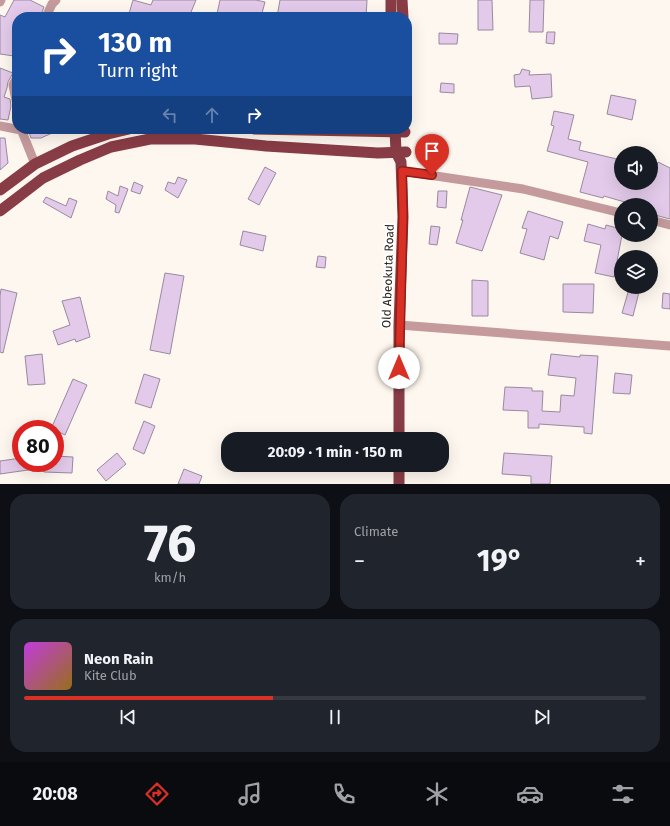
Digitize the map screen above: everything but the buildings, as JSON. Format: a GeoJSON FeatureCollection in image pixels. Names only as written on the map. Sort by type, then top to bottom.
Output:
{"type":"FeatureCollection","features":[{"type":"Feature","properties":{"kind":"highway"},"geometry":{"type":"LineString","coordinates":[[391,0],[391,12]]}},
{"type":"Feature","properties":{"kind":"highway"},"geometry":{"type":"LineString","coordinates":[[402,0],[402,12]]}},
{"type":"Feature","properties":{"kind":"highway"},"geometry":{"type":"LineString","coordinates":[[0,190],[35,164],[72,146],[108,134]]}},
{"type":"Feature","properties":{"kind":"highway","name":"Old Abeokuta Road"},"geometry":{"type":"LineString","coordinates":[[399,432],[399,326],[403,217],[400,134]]}},
{"type":"Feature","properties":{"kind":"highway"},"geometry":{"type":"LineString","coordinates":[[0,211],[43,178],[80,160],[111,147],[150,139],[195,139],[266,146],[378,153],[401,159]]}},
{"type":"Feature","properties":{"kind":"highway"},"geometry":{"type":"LineString","coordinates":[[399,472],[399,484]]}},
{"type":"Feature","properties":{"kind":"street"},"geometry":{"type":"LineString","coordinates":[[48,12],[52,4],[56,0]]}},
{"type":"Feature","properties":{"kind":"street"},"geometry":{"type":"LineString","coordinates":[[0,126],[12,128]]}},
{"type":"Feature","properties":{"kind":"street"},"geometry":{"type":"LineString","coordinates":[[23,134],[35,164]]}},
{"type":"Feature","properties":{"kind":"street"},"geometry":{"type":"LineString","coordinates":[[401,159],[614,211]]}},
{"type":"Feature","properties":{"kind":"street"},"geometry":{"type":"LineString","coordinates":[[658,222],[670,225]]}},
{"type":"Feature","properties":{"kind":"street"},"geometry":{"type":"LineString","coordinates":[[399,326],[670,346]]}},
{"type":"Feature","properties":{"kind":"route"},"geometry":{"type":"LineString","coordinates":[[399,368],[403,217],[402,171],[432,175]]}}]}
